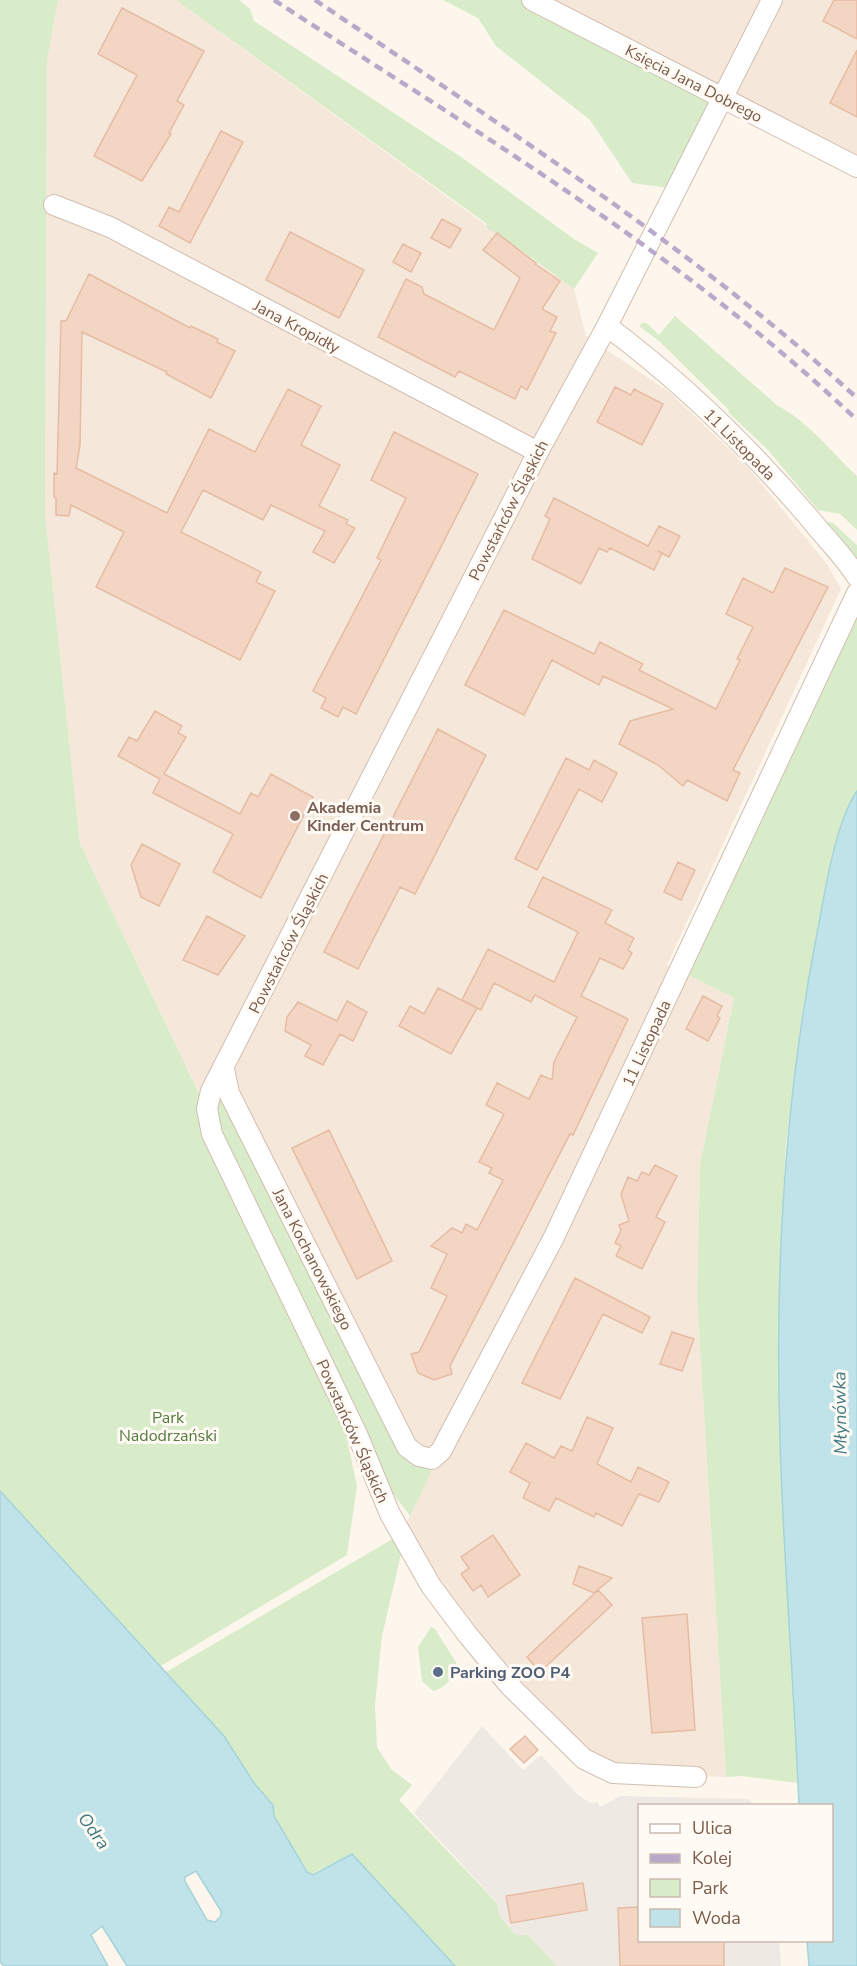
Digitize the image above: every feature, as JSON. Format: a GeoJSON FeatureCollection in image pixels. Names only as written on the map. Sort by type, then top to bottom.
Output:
{"type":"FeatureCollection","features":[{"type":"Feature","properties":{"kind":"street","name":"Księcia Jana Dobrego"},"geometry":{"type":"LineString","coordinates":[[532,0],[857,167]]}},
{"type":"Feature","properties":{"kind":"street","name":"Powstańców Śląskich"},"geometry":{"type":"LineString","coordinates":[[696,1777],[613,1773],[584,1759],[510,1686],[431,1586],[390,1514],[357,1434],[207,1120],[208,1099],[538,452],[608,326],[772,0]]}},
{"type":"Feature","properties":{"kind":"street","name":"Jana Kropidły"},"geometry":{"type":"LineString","coordinates":[[54,205],[110,227],[538,452]]}},
{"type":"Feature","properties":{"kind":"street","name":"11 Listopada"},"geometry":{"type":"LineString","coordinates":[[608,326],[664,370],[741,442],[774,476],[857,577]]}},
{"type":"Feature","properties":{"kind":"street","name":"11 Listopada"},"geometry":{"type":"LineString","coordinates":[[407,1447],[419,1456],[432,1459],[447,1441],[559,1226],[857,593]]}},
{"type":"Feature","properties":{"kind":"street","name":"Jana Kochanowskiego"},"geometry":{"type":"LineString","coordinates":[[224,1069],[229,1093],[407,1447]]}},
{"type":"Feature","properties":{"kind":"shaded area"},"geometry":{"type":"Polygon","coordinates":[[[58,0],[176,0],[574,289],[586,336],[669,392],[746,465],[827,564],[841,589],[667,965],[734,998],[700,1164],[697,1297],[726,1777],[613,1773],[537,1713],[401,1534],[430,1475],[207,1109],[80,844],[45,514],[47,61],[58,0]]]}},
{"type":"Feature","properties":{"kind":"shaded area"},"geometry":{"type":"Polygon","coordinates":[[[532,0],[857,0],[857,167],[532,0]]]}},
{"type":"Feature","properties":{"kind":"shaded area"},"geometry":{"type":"Polygon","coordinates":[[[482,1726],[523,1770],[541,1755],[579,1796],[593,1804],[597,1802],[600,1807],[620,1796],[748,1799],[754,1804],[638,1804],[638,1942],[779,1942],[781,1966],[557,1966],[528,1935],[516,1935],[500,1917],[497,1902],[414,1813],[482,1726]]]}},
{"type":"Feature","properties":{"kind":"green space","name":"Park Nadodrzański"},"geometry":{"type":"Polygon","coordinates":[[[0,0],[58,0],[47,61],[45,514],[80,844],[206,1108],[224,1069],[407,1447],[432,1459],[430,1475],[410,1516],[345,1430],[357,1486],[347,1555],[161,1666],[0,1491],[0,0]]]}},
{"type":"Feature","properties":{"kind":"green space"},"geometry":{"type":"Polygon","coordinates":[[[176,0],[239,0],[250,9],[254,21],[464,159],[574,239],[598,253],[574,289],[517,247],[515,250],[510,243],[486,227],[487,224],[176,0]]]}},
{"type":"Feature","properties":{"kind":"green space"},"geometry":{"type":"Polygon","coordinates":[[[443,0],[532,0],[723,98],[677,189],[632,183],[590,120],[496,46],[478,18],[443,0]]]}},
{"type":"Feature","properties":{"kind":"green space"},"geometry":{"type":"Polygon","coordinates":[[[675,316],[778,406],[810,429],[857,476],[857,530],[840,514],[818,510],[768,450],[659,341],[639,326],[647,323],[659,335],[675,316]]]}},
{"type":"Feature","properties":{"kind":"green space"},"geometry":{"type":"Polygon","coordinates":[[[827,522],[833,523],[857,545],[857,558],[827,522]]]}},
{"type":"Feature","properties":{"kind":"green space"},"geometry":{"type":"Polygon","coordinates":[[[857,615],[857,791],[835,848],[803,1007],[786,1144],[782,1220],[779,1315],[781,1416],[798,1783],[742,1776],[726,1777],[697,1297],[700,1164],[734,998],[686,974],[857,615]]]}},
{"type":"Feature","properties":{"kind":"green space"},"geometry":{"type":"Polygon","coordinates":[[[401,1534],[404,1541],[382,1636],[375,1705],[377,1747],[391,1769],[412,1785],[399,1800],[497,1903],[500,1917],[516,1935],[528,1935],[557,1966],[455,1966],[352,1854],[310,1875],[274,1816],[273,1805],[254,1783],[224,1736],[166,1672],[401,1534]]]}},
{"type":"Feature","properties":{"kind":"green space"},"geometry":{"type":"Polygon","coordinates":[[[431,1627],[435,1629],[457,1664],[448,1682],[433,1691],[422,1681],[418,1647],[431,1627]]]}},
{"type":"Feature","properties":{"kind":"water","name":"Młynówka"},"geometry":{"type":"Polygon","coordinates":[[[857,791],[857,1966],[809,1966],[807,1942],[833,1942],[833,1804],[799,1804],[780,1435],[780,1265],[785,1171],[800,1032],[826,883],[836,842],[849,805],[857,791]]]}},
{"type":"Feature","properties":{"kind":"water","name":"Odra"},"geometry":{"type":"Polygon","coordinates":[[[0,1491],[224,1736],[254,1783],[273,1805],[274,1816],[307,1872],[313,1875],[352,1854],[455,1966],[127,1966],[102,1926],[91,1935],[108,1966],[4,1966],[0,1962],[0,1491]],[[196,1871],[185,1877],[185,1881],[207,1920],[215,1922],[221,1916],[221,1911],[196,1871]]]}},
{"type":"Feature","properties":{"kind":"building"},"geometry":{"type":"Polygon","coordinates":[[[834,0],[857,0],[857,39],[823,21],[834,0]]]}},
{"type":"Feature","properties":{"kind":"building"},"geometry":{"type":"Polygon","coordinates":[[[122,8],[204,51],[177,101],[184,105],[169,133],[171,134],[142,181],[94,156],[137,75],[98,54],[122,8]]]}},
{"type":"Feature","properties":{"kind":"building"},"geometry":{"type":"Polygon","coordinates":[[[857,50],[857,117],[830,103],[857,50]]]}},
{"type":"Feature","properties":{"kind":"building"},"geometry":{"type":"Polygon","coordinates":[[[221,131],[243,142],[190,243],[159,226],[169,207],[179,212],[221,131]]]}},
{"type":"Feature","properties":{"kind":"building"},"geometry":{"type":"Polygon","coordinates":[[[442,219],[461,229],[450,248],[431,238],[442,219]]]}},
{"type":"Feature","properties":{"kind":"building"},"geometry":{"type":"Polygon","coordinates":[[[290,232],[364,270],[339,318],[266,280],[290,232]]]}},
{"type":"Feature","properties":{"kind":"building"},"geometry":{"type":"Polygon","coordinates":[[[497,233],[560,281],[542,309],[557,317],[550,331],[556,333],[527,390],[521,386],[515,399],[459,371],[455,377],[378,337],[406,279],[422,287],[424,294],[494,330],[520,278],[483,250],[497,233]]]}},
{"type":"Feature","properties":{"kind":"building"},"geometry":{"type":"Polygon","coordinates":[[[403,244],[421,253],[411,272],[393,262],[403,244]]]}},
{"type":"Feature","properties":{"kind":"building"},"geometry":{"type":"Polygon","coordinates":[[[89,274],[190,328],[191,326],[218,339],[217,342],[235,351],[211,398],[166,374],[167,372],[82,332],[80,445],[76,468],[167,513],[209,429],[255,452],[288,389],[321,406],[301,445],[340,465],[319,506],[348,520],[346,524],[355,528],[334,563],[313,552],[325,531],[271,505],[263,520],[203,490],[181,532],[261,572],[256,582],[275,591],[240,660],[96,587],[124,532],[71,505],[69,516],[56,515],[54,473],[57,474],[61,321],[66,321],[89,274]]]}},
{"type":"Feature","properties":{"kind":"building"},"geometry":{"type":"Polygon","coordinates":[[[615,387],[631,395],[634,389],[663,404],[642,445],[597,422],[615,387]]]}},
{"type":"Feature","properties":{"kind":"building"},"geometry":{"type":"Polygon","coordinates":[[[394,432],[478,474],[356,714],[343,707],[338,717],[321,708],[326,698],[313,691],[381,560],[377,558],[406,498],[371,480],[394,432]]]}},
{"type":"Feature","properties":{"kind":"building"},"geometry":{"type":"Polygon","coordinates":[[[554,498],[648,546],[659,526],[680,536],[669,557],[662,553],[654,570],[610,548],[607,552],[599,548],[581,584],[532,559],[550,519],[545,516],[554,498]]]}},
{"type":"Feature","properties":{"kind":"building"},"geometry":{"type":"Polygon","coordinates":[[[785,568],[828,587],[733,770],[740,773],[727,801],[687,780],[683,786],[658,765],[619,744],[630,721],[673,709],[603,676],[599,685],[552,660],[524,715],[465,685],[504,610],[594,654],[600,642],[643,664],[639,670],[716,709],[753,627],[726,614],[743,578],[773,593],[785,568]]]}},
{"type":"Feature","properties":{"kind":"building"},"geometry":{"type":"Polygon","coordinates":[[[155,711],[182,726],[178,733],[186,737],[164,774],[240,814],[251,793],[258,797],[271,774],[313,797],[261,898],[213,872],[233,834],[153,793],[160,779],[118,756],[129,737],[137,741],[155,711]]]}},
{"type":"Feature","properties":{"kind":"building"},"geometry":{"type":"Polygon","coordinates":[[[438,729],[486,755],[415,894],[400,887],[358,969],[324,952],[438,729]]]}},
{"type":"Feature","properties":{"kind":"building"},"geometry":{"type":"Polygon","coordinates":[[[566,758],[589,770],[594,760],[617,773],[602,802],[579,789],[537,870],[515,859],[566,758]]]}},
{"type":"Feature","properties":{"kind":"building"},"geometry":{"type":"Polygon","coordinates":[[[142,844],[180,864],[159,906],[141,897],[131,865],[142,844]]]}},
{"type":"Feature","properties":{"kind":"building"},"geometry":{"type":"Polygon","coordinates":[[[678,862],[695,870],[681,900],[664,892],[678,862]]]}},
{"type":"Feature","properties":{"kind":"building"},"geometry":{"type":"Polygon","coordinates":[[[543,877],[612,910],[605,923],[634,938],[628,950],[632,953],[623,969],[600,958],[581,996],[628,1019],[573,1135],[570,1134],[450,1366],[452,1374],[434,1380],[418,1373],[411,1354],[419,1352],[447,1296],[431,1288],[447,1254],[431,1246],[452,1228],[462,1233],[466,1224],[477,1230],[503,1180],[489,1173],[492,1168],[479,1162],[504,1114],[486,1105],[497,1083],[529,1099],[541,1075],[552,1080],[554,1062],[577,1017],[535,995],[531,1002],[494,983],[481,1010],[462,1000],[488,949],[554,982],[578,932],[528,907],[543,877]]]}},
{"type":"Feature","properties":{"kind":"building"},"geometry":{"type":"Polygon","coordinates":[[[207,916],[245,936],[218,975],[183,960],[207,916]]]}},
{"type":"Feature","properties":{"kind":"building"},"geometry":{"type":"Polygon","coordinates":[[[438,988],[477,1008],[451,1054],[399,1026],[410,1006],[424,1014],[438,988]]]}},
{"type":"Feature","properties":{"kind":"building"},"geometry":{"type":"Polygon","coordinates":[[[703,996],[722,1006],[717,1016],[720,1018],[708,1041],[686,1029],[703,996]]]}},
{"type":"Feature","properties":{"kind":"building"},"geometry":{"type":"Polygon","coordinates":[[[347,1001],[367,1012],[353,1041],[340,1034],[323,1065],[305,1056],[311,1045],[285,1031],[287,1017],[298,1002],[337,1021],[347,1001]]]}},
{"type":"Feature","properties":{"kind":"building"},"geometry":{"type":"Polygon","coordinates":[[[329,1130],[392,1261],[357,1279],[292,1148],[329,1130]]]}},
{"type":"Feature","properties":{"kind":"building"},"geometry":{"type":"Polygon","coordinates":[[[655,1165],[677,1176],[656,1217],[665,1222],[642,1269],[616,1256],[621,1246],[615,1243],[621,1230],[619,1225],[629,1221],[621,1194],[628,1177],[637,1181],[642,1172],[649,1175],[655,1165]]]}},
{"type":"Feature","properties":{"kind":"building"},"geometry":{"type":"Polygon","coordinates":[[[575,1278],[650,1317],[642,1333],[603,1314],[560,1399],[522,1383],[575,1278]]]}},
{"type":"Feature","properties":{"kind":"building"},"geometry":{"type":"Polygon","coordinates":[[[672,1332],[694,1339],[682,1371],[660,1364],[672,1332]]]}},
{"type":"Feature","properties":{"kind":"building"},"geometry":{"type":"Polygon","coordinates":[[[587,1417],[613,1428],[597,1464],[631,1482],[638,1467],[669,1482],[659,1502],[639,1494],[622,1526],[596,1513],[594,1517],[556,1498],[549,1511],[523,1498],[530,1483],[510,1472],[526,1443],[554,1458],[561,1446],[572,1451],[587,1417]]]}},
{"type":"Feature","properties":{"kind":"building"},"geometry":{"type":"Polygon","coordinates":[[[493,1535],[520,1575],[488,1597],[481,1585],[473,1591],[461,1574],[469,1568],[461,1557],[493,1535]]]}},
{"type":"Feature","properties":{"kind":"building"},"geometry":{"type":"Polygon","coordinates":[[[579,1566],[612,1578],[594,1593],[573,1584],[579,1566]]]}},
{"type":"Feature","properties":{"kind":"building"},"geometry":{"type":"Polygon","coordinates":[[[598,1590],[612,1605],[540,1672],[527,1657],[598,1590]]]}},
{"type":"Feature","properties":{"kind":"building"},"geometry":{"type":"Polygon","coordinates":[[[687,1614],[695,1730],[652,1733],[642,1618],[687,1614]]]}},
{"type":"Feature","properties":{"kind":"building"},"geometry":{"type":"Polygon","coordinates":[[[525,1736],[538,1750],[524,1763],[510,1749],[525,1736]]]}},
{"type":"Feature","properties":{"kind":"building"},"geometry":{"type":"Polygon","coordinates":[[[583,1883],[587,1910],[511,1923],[506,1896],[583,1883]]]}},
{"type":"Feature","properties":{"kind":"building"},"geometry":{"type":"Polygon","coordinates":[[[638,1907],[638,1942],[724,1942],[724,1966],[620,1966],[618,1908],[638,1907]]]}},
{"type":"Feature","properties":{"kind":"railway"},"geometry":{"type":"LineString","coordinates":[[274,0],[501,147],[649,249],[721,303],[857,420]]}},
{"type":"Feature","properties":{"kind":"railway"},"geometry":{"type":"LineString","coordinates":[[315,0],[524,141],[661,238],[793,342],[857,398]]}},
{"type":"Feature","properties":{"kind":"place","name":"Akademia Kinder Centrum"},"geometry":{"type":"Point","coordinates":[295,816]}},
{"type":"Feature","properties":{"kind":"place","name":"Parking ZOO P4"},"geometry":{"type":"Point","coordinates":[438,1672]}}]}
